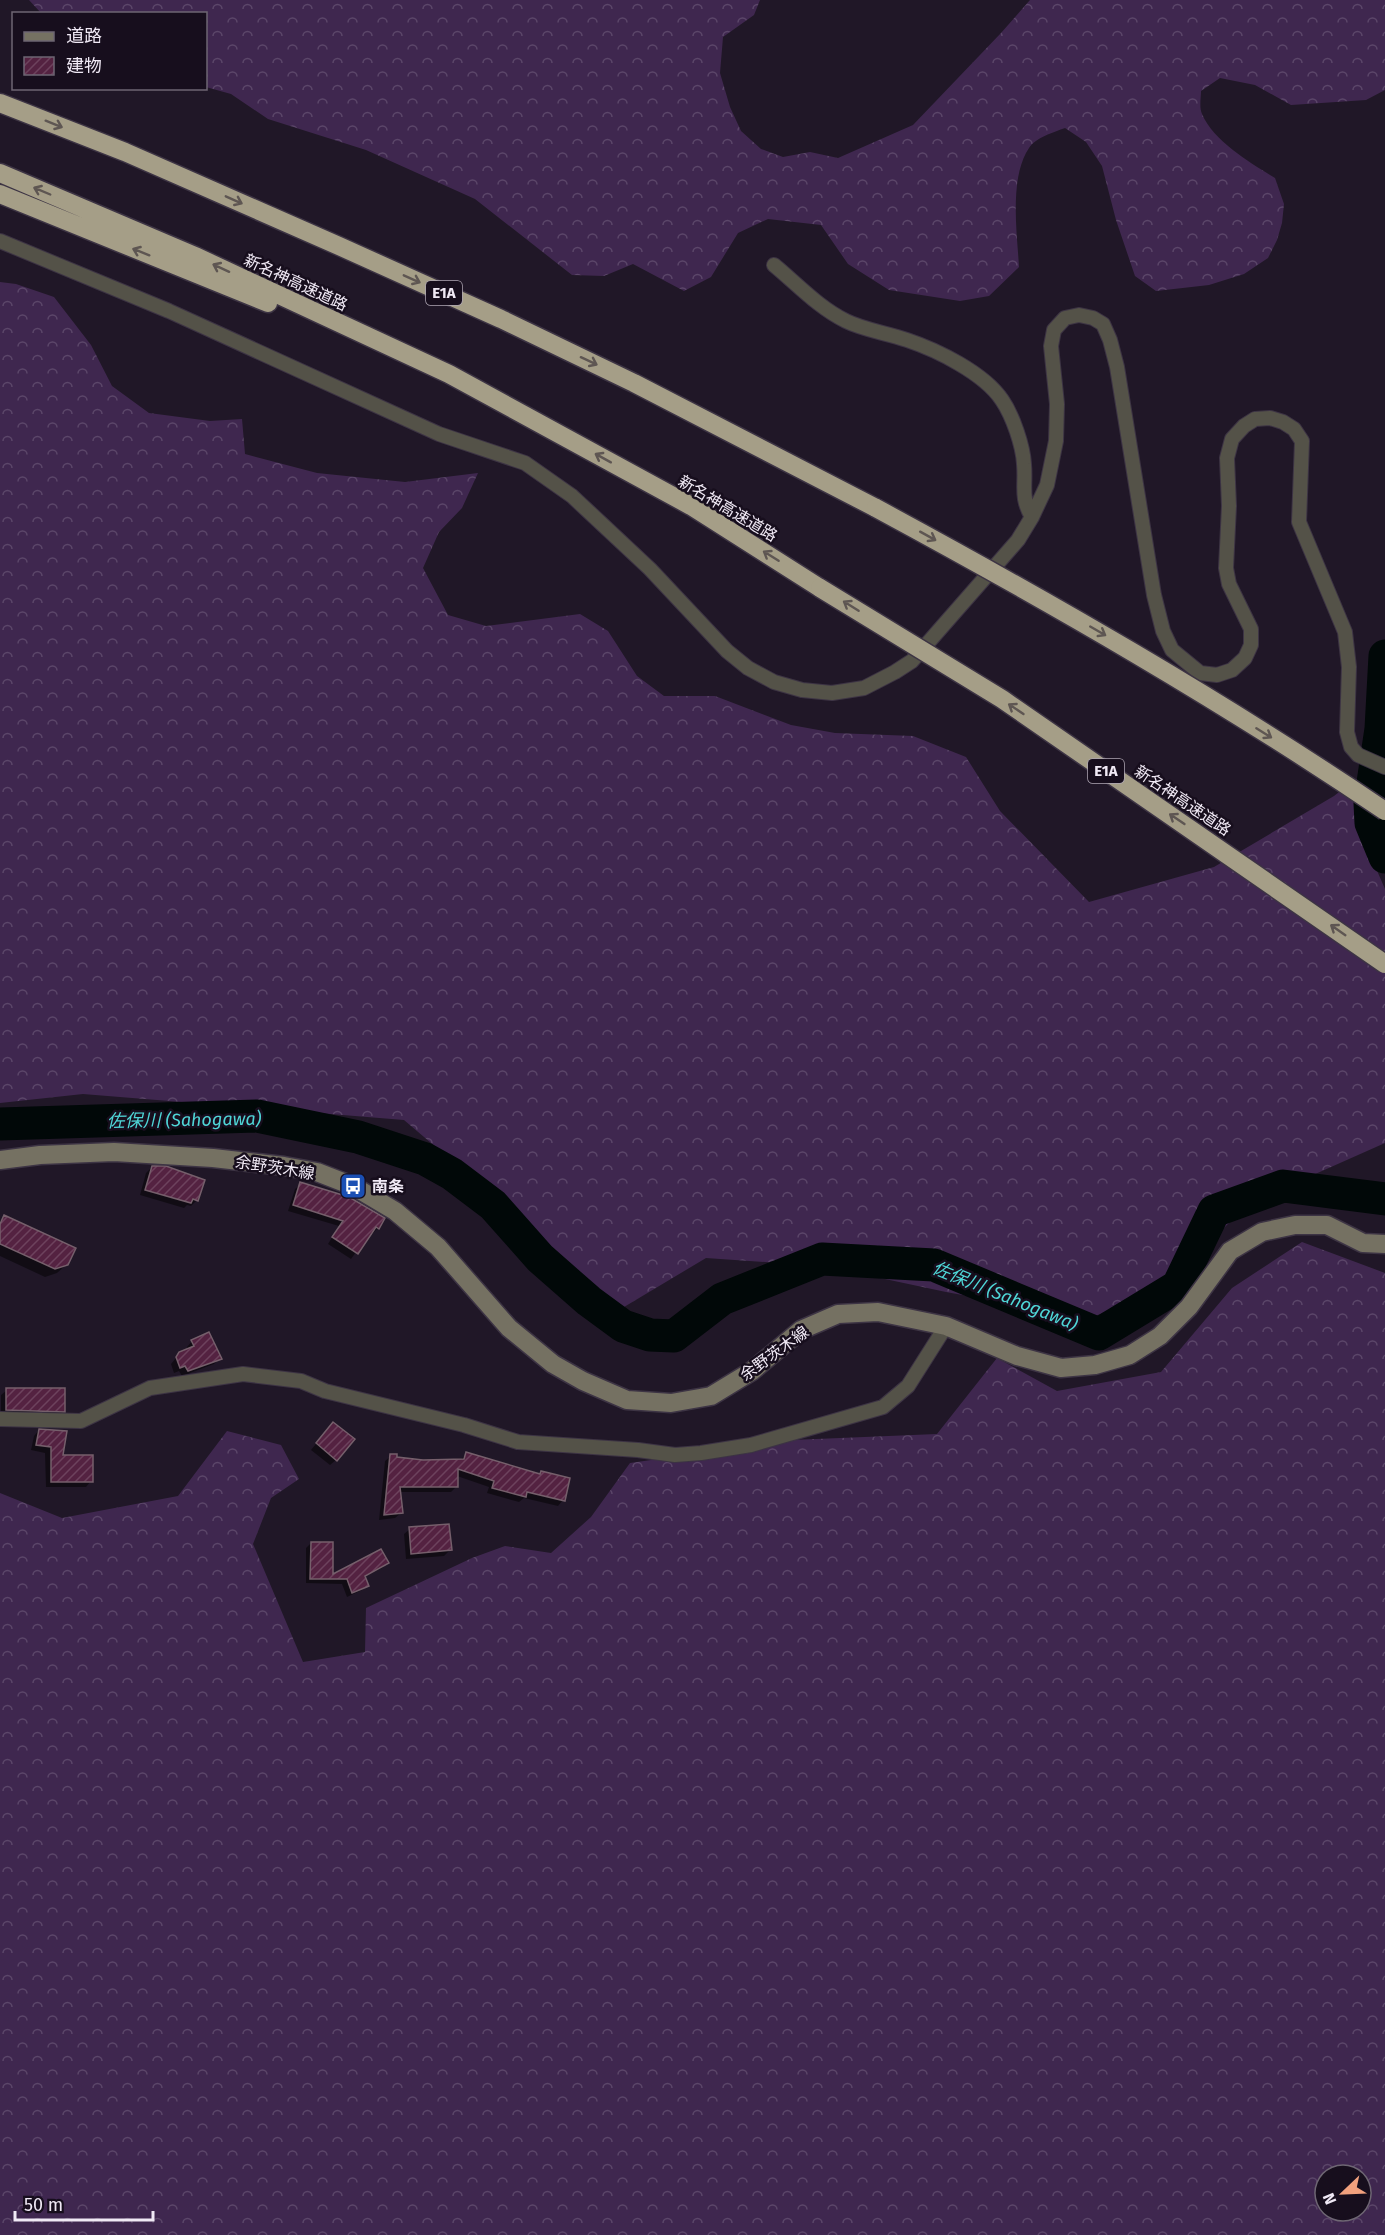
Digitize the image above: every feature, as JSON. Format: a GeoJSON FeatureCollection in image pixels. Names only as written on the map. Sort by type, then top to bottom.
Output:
{"type":"FeatureCollection","features":[{"type":"Feature","properties":{"kind":"highway","name":"E1A"},"geometry":{"type":"LineString","coordinates":[[0,103],[125,152],[501,319],[634,383],[876,508],[1162,668],[1385,812]]}},
{"type":"Feature","properties":{"kind":"highway","name":"新名神高速道路"},"geometry":{"type":"LineString","coordinates":[[0,173],[195,256],[448,374],[691,506],[1002,699],[1385,964]]}},
{"type":"Feature","properties":{"kind":"highway"},"geometry":{"type":"LineString","coordinates":[[0,194],[448,374]]}},
{"type":"Feature","properties":{"kind":"main road","name":"余野茨木線"},"geometry":{"type":"LineString","coordinates":[[0,1160],[40,1155],[114,1152],[213,1158],[317,1172],[353,1186],[395,1211],[430,1240],[509,1328],[553,1364],[583,1381],[627,1400],[671,1403],[711,1396],[752,1371],[801,1330],[838,1314],[878,1312],[946,1326],[1017,1356],[1061,1368],[1095,1365],[1130,1355],[1160,1336],[1189,1307],[1230,1251],[1262,1232],[1295,1225],[1327,1225],[1364,1243],[1385,1244]]}},
{"type":"Feature","properties":{"kind":"street"},"geometry":{"type":"LineString","coordinates":[[0,241],[169,311],[438,434],[525,462],[573,496],[650,569],[727,651],[748,668],[774,682],[802,690],[832,693],[864,688],[912,661],[1018,540],[1047,485],[1056,441],[1057,404],[1051,346],[1054,330],[1065,318],[1079,315],[1093,318],[1103,324],[1117,367],[1154,595],[1162,631],[1172,650],[1200,674],[1217,675],[1232,670],[1245,658],[1251,645],[1251,629],[1229,584],[1226,568],[1229,518],[1227,458],[1232,439],[1244,426],[1255,419],[1270,418],[1283,422],[1294,429],[1302,441],[1299,522],[1345,632],[1349,667],[1347,732],[1351,747],[1358,755],[1385,767]]}},
{"type":"Feature","properties":{"kind":"street"},"geometry":{"type":"LineString","coordinates":[[774,265],[826,309],[847,322],[927,348],[955,362],[982,380],[1002,400],[1018,436],[1024,464],[1023,493],[1032,517]]}},
{"type":"Feature","properties":{"kind":"street"},"geometry":{"type":"LineString","coordinates":[[0,1419],[81,1421],[150,1388],[243,1374],[301,1381],[325,1391],[464,1425],[518,1442],[638,1450],[675,1455],[701,1453],[751,1445],[883,1407],[908,1386],[946,1326]]}},
{"type":"Feature","properties":{"kind":"green space"},"geometry":{"type":"Polygon","coordinates":[[[29,0],[760,0],[754,15],[723,37],[720,73],[730,107],[741,131],[761,149],[783,157],[810,152],[838,158],[913,125],[1030,0],[1385,0],[1385,90],[1366,100],[1291,105],[1255,85],[1220,78],[1201,91],[1201,112],[1215,134],[1234,151],[1275,178],[1284,204],[1277,240],[1268,258],[1244,274],[1209,285],[1156,291],[1135,276],[1116,220],[1102,166],[1086,142],[1065,128],[1032,144],[1023,160],[1019,174],[1016,206],[1019,267],[989,296],[960,301],[889,290],[848,264],[821,225],[768,219],[738,233],[711,277],[684,291],[633,264],[604,276],[572,275],[475,199],[366,150],[268,119],[231,94],[207,87],[207,12],[40,12],[29,0]]]}},
{"type":"Feature","properties":{"kind":"green space"},"geometry":{"type":"Polygon","coordinates":[[[0,282],[16,284],[54,297],[91,345],[112,386],[149,413],[210,421],[242,419],[245,454],[317,473],[405,482],[478,473],[462,508],[439,532],[423,568],[448,615],[486,626],[580,614],[608,631],[637,676],[664,696],[715,696],[791,725],[835,733],[913,736],[966,757],[1000,811],[1089,902],[1214,867],[1334,796],[1356,779],[1368,781],[1361,834],[1385,889],[1385,1143],[1313,1175],[1232,1220],[1168,1283],[1091,1318],[946,1292],[824,1266],[706,1258],[619,1310],[524,1222],[404,1120],[83,1094],[0,1103],[0,282]]]}},
{"type":"Feature","properties":{"kind":"green space"},"geometry":{"type":"Polygon","coordinates":[[[1302,1242],[1385,1273],[1385,2235],[0,2235],[0,1493],[62,1518],[178,1496],[227,1431],[281,1445],[299,1479],[271,1498],[253,1544],[303,1662],[365,1652],[366,1608],[472,1558],[505,1546],[551,1553],[591,1517],[630,1463],[792,1440],[937,1434],[997,1358],[1057,1391],[1161,1372],[1232,1288],[1302,1242]]]}},
{"type":"Feature","properties":{"kind":"building"},"geometry":{"type":"Polygon","coordinates":[[[152,1166],[166,1166],[205,1180],[198,1201],[193,1199],[191,1203],[145,1190],[152,1166]]]}},
{"type":"Feature","properties":{"kind":"building"},"geometry":{"type":"Polygon","coordinates":[[[300,1182],[349,1197],[385,1218],[379,1229],[376,1227],[358,1254],[332,1237],[343,1221],[293,1205],[300,1182]]]}},
{"type":"Feature","properties":{"kind":"building"},"geometry":{"type":"Polygon","coordinates":[[[4,1215],[76,1248],[68,1265],[55,1269],[0,1244],[0,1224],[4,1215]]]}},
{"type":"Feature","properties":{"kind":"building"},"geometry":{"type":"Polygon","coordinates":[[[209,1332],[222,1359],[188,1371],[185,1366],[180,1368],[176,1357],[179,1352],[194,1346],[191,1340],[209,1332]]]}},
{"type":"Feature","properties":{"kind":"building"},"geometry":{"type":"Polygon","coordinates":[[[6,1388],[65,1388],[65,1412],[6,1410],[6,1388]]]}},
{"type":"Feature","properties":{"kind":"building"},"geometry":{"type":"Polygon","coordinates":[[[333,1422],[355,1439],[337,1461],[316,1443],[333,1422]]]}},
{"type":"Feature","properties":{"kind":"building"},"geometry":{"type":"Polygon","coordinates":[[[39,1429],[67,1431],[63,1455],[93,1455],[93,1482],[51,1482],[51,1447],[36,1445],[39,1429]]]}},
{"type":"Feature","properties":{"kind":"building"},"geometry":{"type":"Polygon","coordinates":[[[466,1452],[540,1474],[541,1471],[570,1478],[565,1501],[527,1492],[526,1497],[492,1488],[494,1481],[458,1469],[458,1487],[400,1487],[403,1513],[384,1515],[390,1454],[423,1460],[464,1459],[466,1452]]]}},
{"type":"Feature","properties":{"kind":"building"},"geometry":{"type":"Polygon","coordinates":[[[449,1524],[452,1550],[411,1554],[409,1527],[449,1524]]]}},
{"type":"Feature","properties":{"kind":"building"},"geometry":{"type":"Polygon","coordinates":[[[311,1542],[333,1542],[333,1574],[381,1549],[389,1563],[365,1576],[369,1586],[352,1593],[347,1579],[310,1579],[311,1542]]]}},
{"type":"Feature","properties":{"kind":"waterway","name":"佐保川 (Sahogawa)"},"geometry":{"type":"LineString","coordinates":[[1385,656],[1381,729],[1370,803],[1371,823],[1385,857]]}},
{"type":"Feature","properties":{"kind":"waterway","name":"佐保川 (Sahogawa)"},"geometry":{"type":"LineString","coordinates":[[0,1124],[257,1116],[358,1137],[425,1159],[452,1174],[493,1205],[540,1258],[589,1301],[623,1326],[650,1335],[674,1336],[722,1299],[822,1259],[934,1265],[1099,1334],[1178,1286],[1214,1211],[1283,1186],[1385,1199]]}},
{"type":"Feature","properties":{"kind":"place","name":"南条"},"geometry":{"type":"Point","coordinates":[353,1186]}}]}
